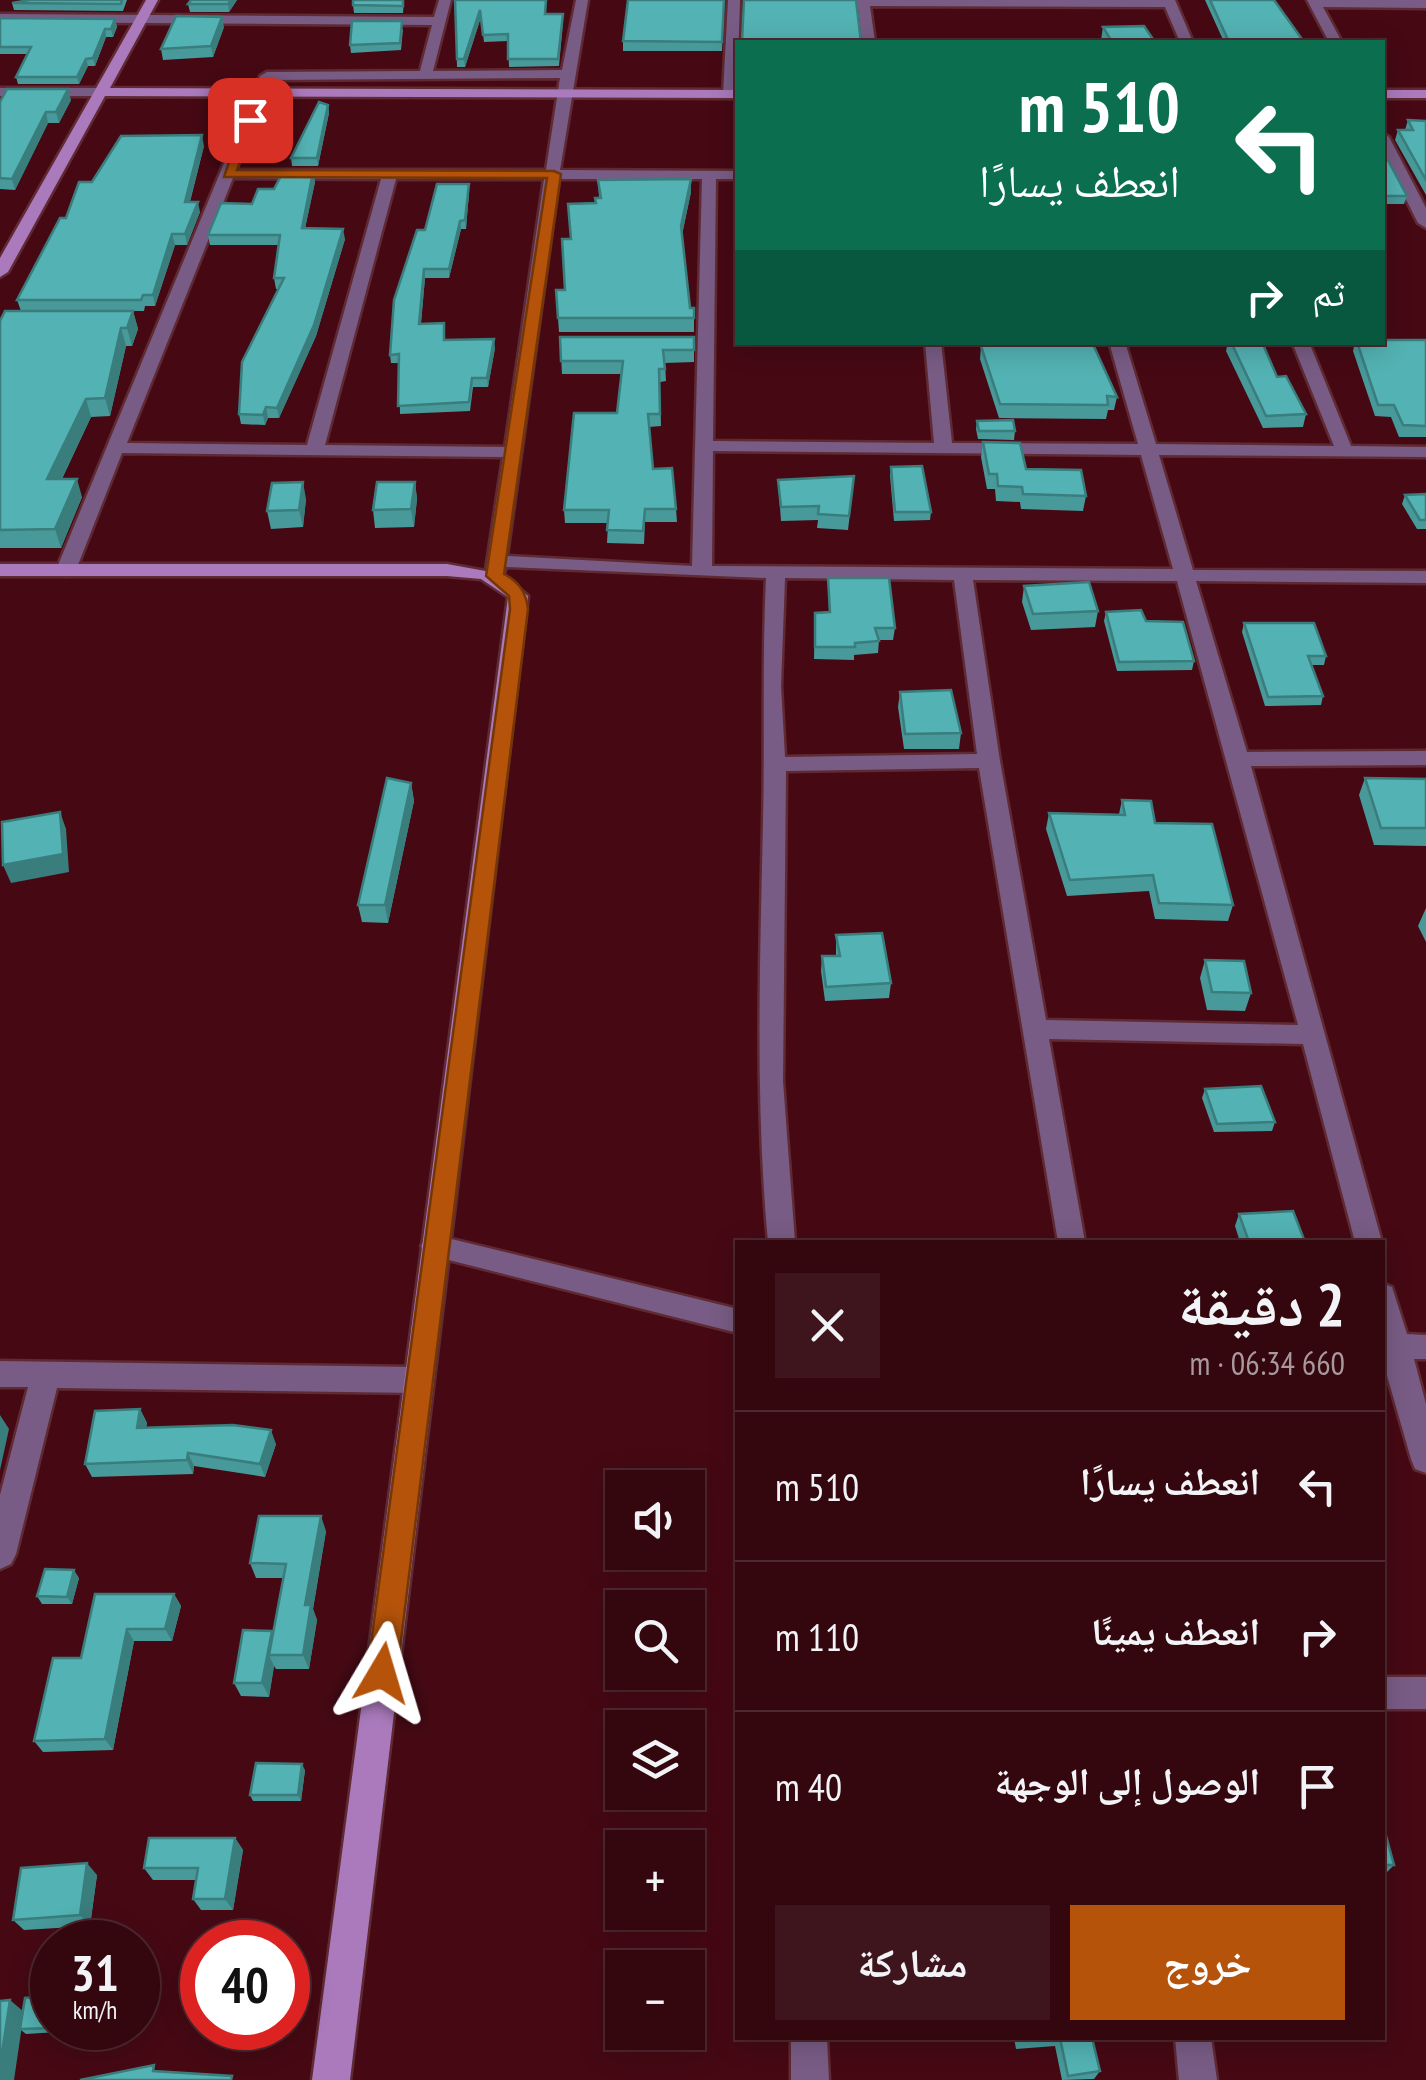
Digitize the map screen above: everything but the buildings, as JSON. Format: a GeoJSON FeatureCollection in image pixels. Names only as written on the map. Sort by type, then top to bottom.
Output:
{"type":"FeatureCollection","features":[{"type":"Feature","properties":{"kind":"street"},"geometry":{"type":"LineString","coordinates":[[3,262],[152,0]]}},
{"type":"Feature","properties":{"kind":"street"},"geometry":{"type":"LineString","coordinates":[[289,20],[297,0]]}},
{"type":"Feature","properties":{"kind":"street"},"geometry":{"type":"LineString","coordinates":[[426,74],[445,0]]}},
{"type":"Feature","properties":{"kind":"street"},"geometry":{"type":"LineString","coordinates":[[332,2080],[434,1246],[519,609],[518,596],[496,568],[564,93],[582,0]]}},
{"type":"Feature","properties":{"kind":"street"},"geometry":{"type":"LineString","coordinates":[[0,92],[734,94],[734,0]]}},
{"type":"Feature","properties":{"kind":"street"},"geometry":{"type":"LineString","coordinates":[[868,40],[863,1],[1170,2],[1185,40]]}},
{"type":"Feature","properties":{"kind":"street"},"geometry":{"type":"LineString","coordinates":[[1334,40],[1314,2],[1426,4]]}},
{"type":"Feature","properties":{"kind":"street"},"geometry":{"type":"LineString","coordinates":[[0,18],[440,21]]}},
{"type":"Feature","properties":{"kind":"street"},"geometry":{"type":"LineString","coordinates":[[66,570],[118,448],[156,320],[228,174],[268,76],[567,74]]}},
{"type":"Feature","properties":{"kind":"street"},"geometry":{"type":"LineString","coordinates":[[1385,94],[1426,94]]}},
{"type":"Feature","properties":{"kind":"street"},"geometry":{"type":"LineString","coordinates":[[1385,143],[1426,223]]}},
{"type":"Feature","properties":{"kind":"street"},"geometry":{"type":"LineString","coordinates":[[228,174],[735,175]]}},
{"type":"Feature","properties":{"kind":"street"},"geometry":{"type":"LineString","coordinates":[[315,448],[390,174]]}},
{"type":"Feature","properties":{"kind":"street"},"geometry":{"type":"LineString","coordinates":[[702,572],[709,175]]}},
{"type":"Feature","properties":{"kind":"street"},"geometry":{"type":"LineString","coordinates":[[1385,178],[1403,178]]}},
{"type":"Feature","properties":{"kind":"street"},"geometry":{"type":"LineString","coordinates":[[530,341],[549,341]]}},
{"type":"Feature","properties":{"kind":"street"},"geometry":{"type":"LineString","coordinates":[[686,342],[706,342]]}},
{"type":"Feature","properties":{"kind":"street"},"geometry":{"type":"LineString","coordinates":[[933,345],[944,450]]}},
{"type":"Feature","properties":{"kind":"street"},"geometry":{"type":"LineString","coordinates":[[1119,345],[1238,759],[1368,1240]]}},
{"type":"Feature","properties":{"kind":"street"},"geometry":{"type":"LineString","coordinates":[[1301,345],[1344,452]]}},
{"type":"Feature","properties":{"kind":"street"},"geometry":{"type":"LineString","coordinates":[[707,446],[1426,452]]}},
{"type":"Feature","properties":{"kind":"street"},"geometry":{"type":"LineString","coordinates":[[118,448],[511,452]]}},
{"type":"Feature","properties":{"kind":"street"},"geometry":{"type":"LineString","coordinates":[[0,570],[496,568],[963,576],[1426,577]]}},
{"type":"Feature","properties":{"kind":"street"},"geometry":{"type":"LineString","coordinates":[[776,573],[770,1081],[781,1240]]}},
{"type":"Feature","properties":{"kind":"street"},"geometry":{"type":"LineString","coordinates":[[963,576],[1070,1240]]}},
{"type":"Feature","properties":{"kind":"street"},"geometry":{"type":"LineString","coordinates":[[1238,759],[1426,758]]}},
{"type":"Feature","properties":{"kind":"street"},"geometry":{"type":"LineString","coordinates":[[774,764],[990,761]]}},
{"type":"Feature","properties":{"kind":"street"},"geometry":{"type":"LineString","coordinates":[[1037,1030],[1314,1035]]}},
{"type":"Feature","properties":{"kind":"street"},"geometry":{"type":"LineString","coordinates":[[434,1246],[735,1320]]}},
{"type":"Feature","properties":{"kind":"street"},"geometry":{"type":"LineString","coordinates":[[1385,1302],[1402,1347],[1426,1459]]}},
{"type":"Feature","properties":{"kind":"street"},"geometry":{"type":"LineString","coordinates":[[0,1374],[418,1380]]}},
{"type":"Feature","properties":{"kind":"street"},"geometry":{"type":"LineString","coordinates":[[0,1554],[46,1375]]}},
{"type":"Feature","properties":{"kind":"street"},"geometry":{"type":"LineString","coordinates":[[1385,1692],[1426,1693]]}},
{"type":"Feature","properties":{"kind":"street"},"geometry":{"type":"LineString","coordinates":[[809,2040],[810,2080]]}},
{"type":"Feature","properties":{"kind":"street"},"geometry":{"type":"LineString","coordinates":[[1192,2040],[1198,2080]]}},
{"type":"Feature","properties":{"kind":"route"},"geometry":{"type":"LineString","coordinates":[[250,120],[228,174],[554,174],[495,576],[508,583],[518,596],[519,609],[382,1673]]}}]}
